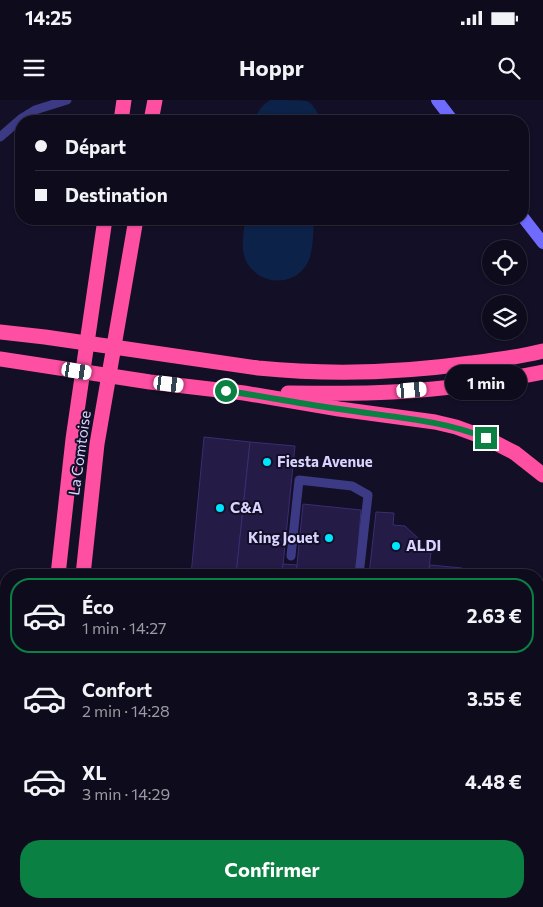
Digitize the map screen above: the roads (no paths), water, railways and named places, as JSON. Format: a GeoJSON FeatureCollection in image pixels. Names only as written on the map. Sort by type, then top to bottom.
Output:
{"type":"FeatureCollection","features":[{"type":"Feature","properties":{"kind":"highway"},"geometry":{"type":"LineString","coordinates":[[122,115],[124,100]]}},
{"type":"Feature","properties":{"kind":"highway"},"geometry":{"type":"LineString","coordinates":[[153,115],[155,100]]}},
{"type":"Feature","properties":{"kind":"highway","name":"La Comtoise"},"geometry":{"type":"LineString","coordinates":[[59,569],[73,439],[104,225]]}},
{"type":"Feature","properties":{"kind":"highway","name":"La Comtoise"},"geometry":{"type":"LineString","coordinates":[[84,569],[97,444],[135,225]]}},
{"type":"Feature","properties":{"kind":"highway"},"geometry":{"type":"LineString","coordinates":[[0,332],[258,368],[330,373],[444,367],[543,351]]}},
{"type":"Feature","properties":{"kind":"highway"},"geometry":{"type":"LineString","coordinates":[[0,359],[435,422],[472,432],[500,445],[515,453],[543,475]]}},
{"type":"Feature","properties":{"kind":"highway"},"geometry":{"type":"LineString","coordinates":[[244,393],[393,392],[452,387],[543,372]]}},
{"type":"Feature","properties":{"kind":"main road"},"geometry":{"type":"LineString","coordinates":[[437,100],[448,115]]}},
{"type":"Feature","properties":{"kind":"main road"},"geometry":{"type":"LineString","coordinates":[[529,225],[543,243]]}},
{"type":"Feature","properties":{"kind":"lane"},"geometry":{"type":"LineString","coordinates":[[27,115],[35,110],[67,100]]}},
{"type":"Feature","properties":{"kind":"lane"},"geometry":{"type":"LineString","coordinates":[[0,137],[15,124]]}},
{"type":"Feature","properties":{"kind":"lane"},"geometry":{"type":"LineString","coordinates":[[291,556],[299,480],[352,486],[368,495],[360,569]]}},
{"type":"Feature","properties":{"kind":"water"},"geometry":{"type":"Polygon","coordinates":[[[270,100],[307,101],[319,115],[257,115],[270,100]]]}},
{"type":"Feature","properties":{"kind":"water"},"geometry":{"type":"Polygon","coordinates":[[[244,225],[314,225],[313,242],[307,264],[301,272],[285,280],[267,279],[251,269],[244,256],[244,225]]]}},
{"type":"Feature","properties":{"kind":"place","name":"Fiesta Avenue"},"geometry":{"type":"Point","coordinates":[267,462]}},
{"type":"Feature","properties":{"kind":"place","name":"C&A"},"geometry":{"type":"Point","coordinates":[220,508]}},
{"type":"Feature","properties":{"kind":"place","name":"King Jouet"},"geometry":{"type":"Point","coordinates":[329,538]}},
{"type":"Feature","properties":{"kind":"place","name":"ALDI"},"geometry":{"type":"Point","coordinates":[396,546]}}]}
